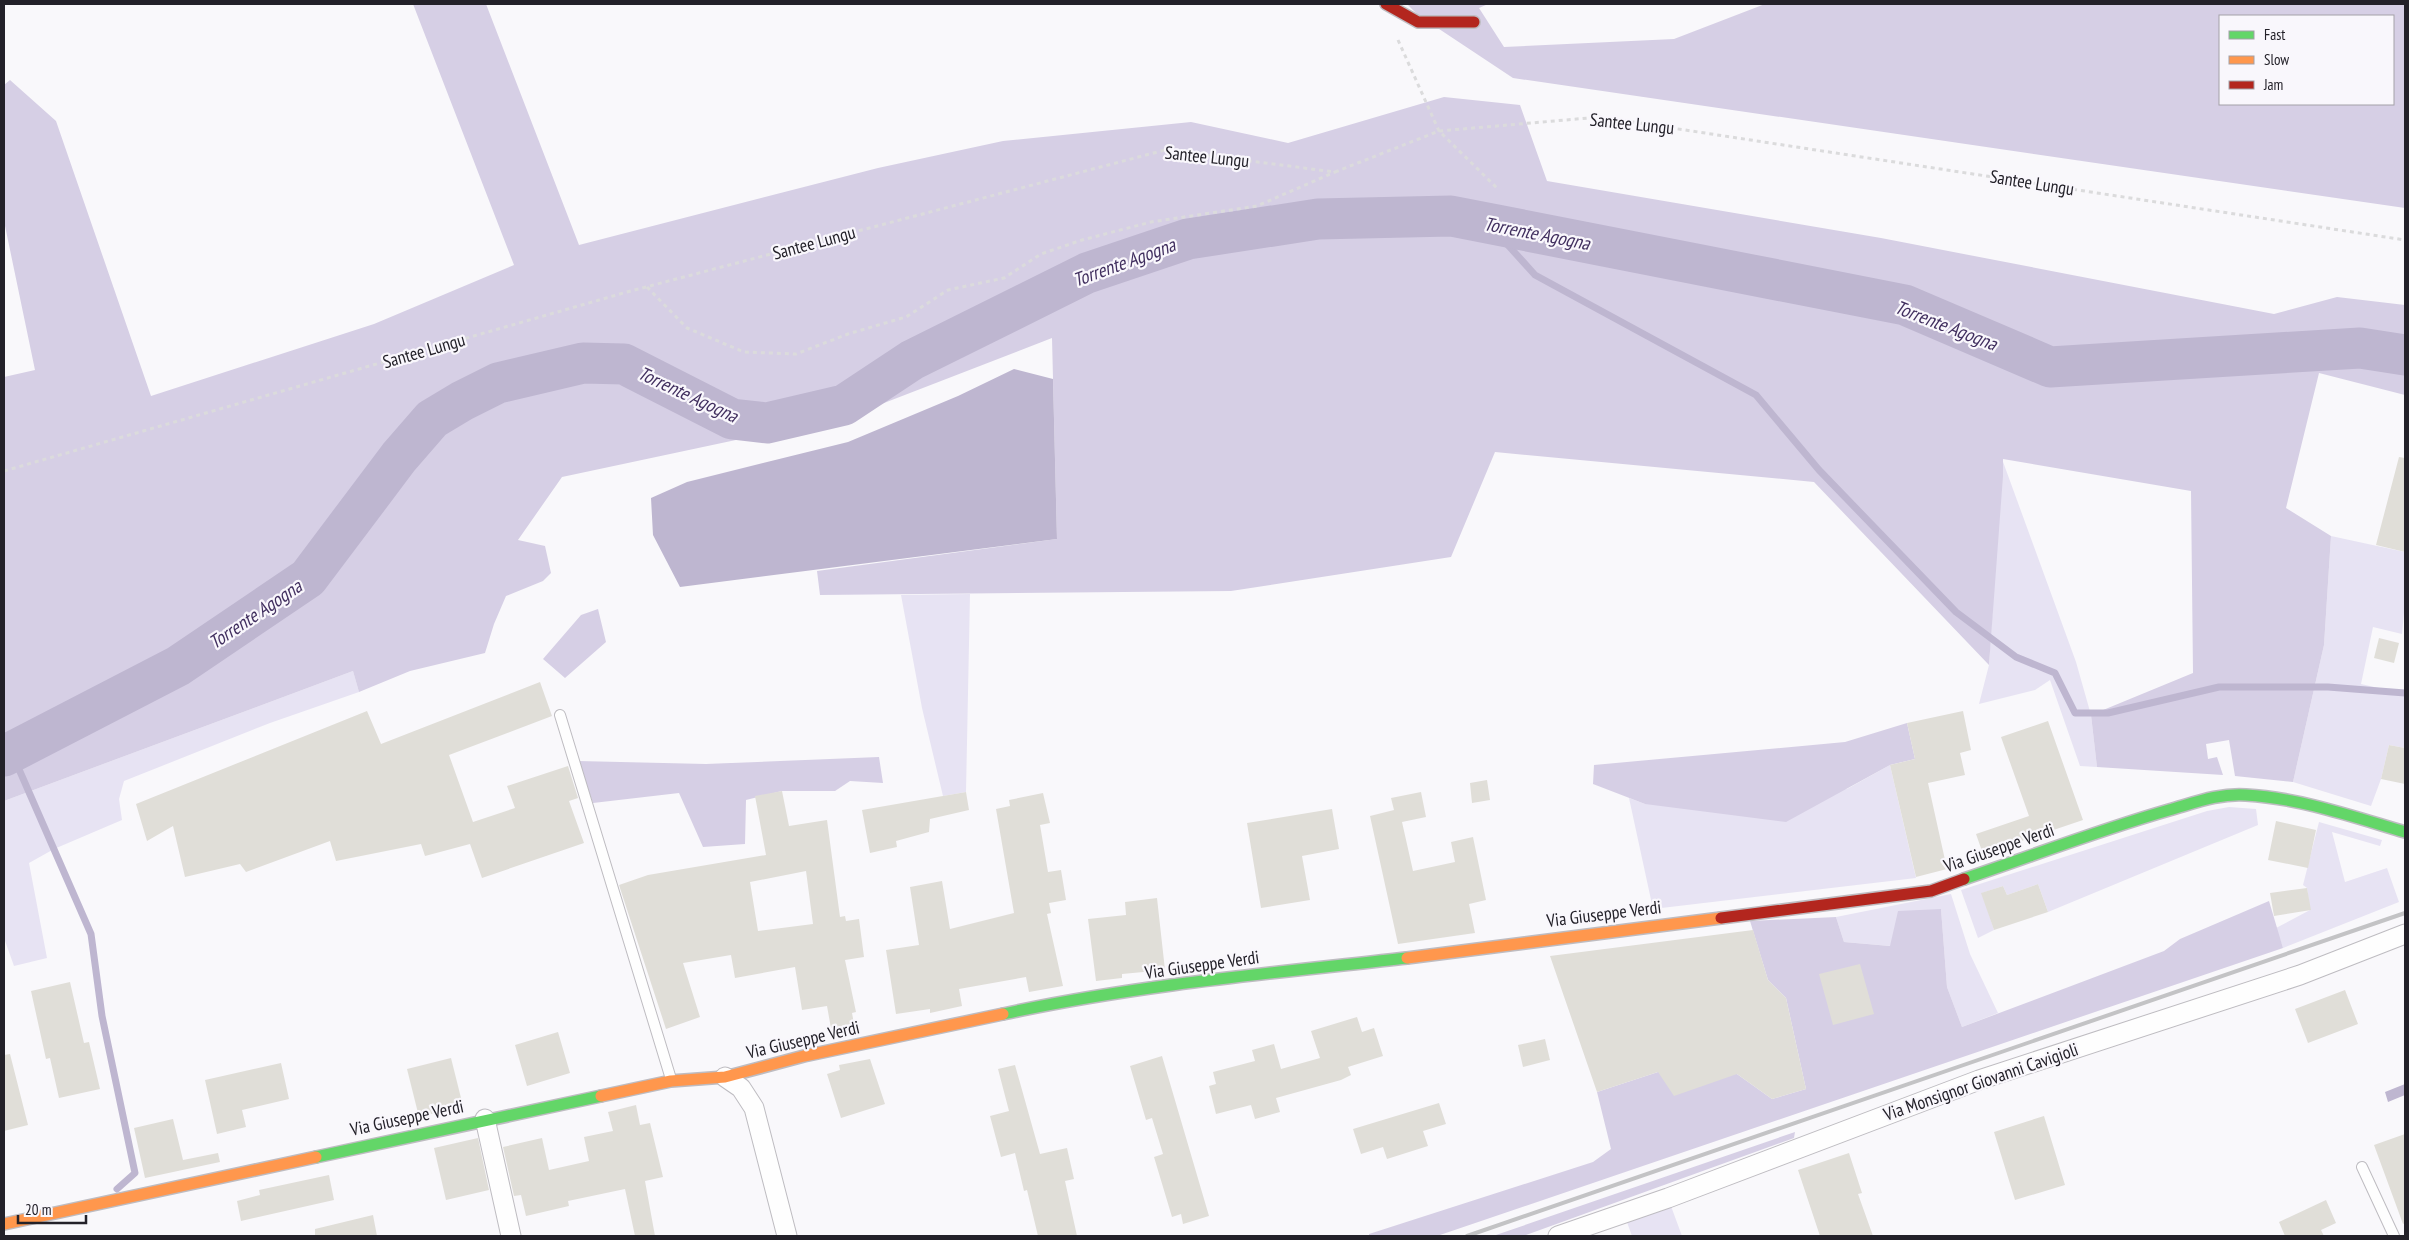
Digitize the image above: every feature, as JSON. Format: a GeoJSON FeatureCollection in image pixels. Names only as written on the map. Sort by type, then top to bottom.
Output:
{"type":"FeatureCollection","features":[{"type":"Feature","properties":{"kind":"street"},"geometry":{"type":"LineString","coordinates":[[1386,4],[1418,22],[1474,22]]}},
{"type":"Feature","properties":{"kind":"street","name":"Via Giuseppe Verdi"},"geometry":{"type":"LineString","coordinates":[[4,1224],[671,1081],[725,1077],[804,1056],[1049,1004],[1227,978],[1411,958],[1931,890],[2130,821],[2219,796],[2246,795],[2281,800],[2405,832]]}},
{"type":"Feature","properties":{"kind":"street","name":"Via Monsignor Giovanni Cavigioli"},"geometry":{"type":"LineString","coordinates":[[1558,1236],[1668,1198],[1979,1080],[2300,975],[2405,934]]}},
{"type":"Feature","properties":{"kind":"street"},"geometry":{"type":"LineString","coordinates":[[725,1077],[741,1088],[754,1108],[787,1236]]}},
{"type":"Feature","properties":{"kind":"street"},"geometry":{"type":"LineString","coordinates":[[485,1120],[512,1236]]}},
{"type":"Feature","properties":{"kind":"lane"},"geometry":{"type":"LineString","coordinates":[[560,715],[671,1081]]}},
{"type":"Feature","properties":{"kind":"lane"},"geometry":{"type":"LineString","coordinates":[[2362,1167],[2394,1236]]}},
{"type":"Feature","properties":{"kind":"path"},"geometry":{"type":"LineString","coordinates":[[1394,31],[1439,131],[1500,190]]}},
{"type":"Feature","properties":{"kind":"path","name":"Santee Lungu"},"geometry":{"type":"LineString","coordinates":[[4,471],[648,287],[1165,150],[1336,172],[1439,131],[1600,118],[2405,240]]}},
{"type":"Feature","properties":{"kind":"path"},"geometry":{"type":"LineString","coordinates":[[648,287],[686,328],[744,352],[796,354],[848,334],[906,318],[948,290],[1004,278],[1041,254],[1082,240],[1151,222],[1256,206],[1336,172]]}},
{"type":"Feature","properties":{"kind":"shaded area"},"geometry":{"type":"Polygon","coordinates":[[[413,4],[486,4],[579,245],[878,168],[1003,141],[1191,122],[1288,143],[1444,97],[1520,105],[1547,181],[1881,238],[2274,314],[2337,297],[2405,305],[2405,395],[2319,373],[2286,508],[2331,536],[2324,645],[2293,782],[2235,776],[2229,740],[2206,744],[2208,759],[2217,757],[2223,775],[2097,767],[2091,715],[2193,673],[2191,491],[2003,459],[1989,665],[1814,482],[1495,452],[1451,557],[1231,591],[820,595],[817,571],[1057,539],[1052,338],[853,415],[562,477],[518,540],[545,546],[551,573],[543,581],[506,596],[494,624],[485,653],[410,671],[359,692],[353,671],[4,801],[4,377],[35,370],[4,221],[4,85],[10,80],[56,121],[151,396],[374,324],[514,265],[413,4]]]}},
{"type":"Feature","properties":{"kind":"shaded area"},"geometry":{"type":"Polygon","coordinates":[[[1407,4],[1488,4],[1479,8],[1504,47],[1674,39],[1765,4],[2405,4],[2405,208],[1513,78],[1418,15],[1407,4]]]}},
{"type":"Feature","properties":{"kind":"shaded area"},"geometry":{"type":"Polygon","coordinates":[[[1014,369],[1053,379],[1057,539],[680,587],[653,535],[651,498],[687,482],[848,442],[958,396],[1014,369]]]}},
{"type":"Feature","properties":{"kind":"shaded area"},"geometry":{"type":"Polygon","coordinates":[[[2002,459],[2076,662],[2091,715],[2097,767],[2080,766],[2050,680],[2035,690],[1979,704],[1989,665],[2002,459]]]}},
{"type":"Feature","properties":{"kind":"shaded area"},"geometry":{"type":"Polygon","coordinates":[[[2331,536],[2405,552],[2405,602],[2402,634],[2373,627],[2361,684],[2405,694],[2405,748],[2389,745],[2381,779],[2371,806],[2293,782],[2324,645],[2331,536]]]}},
{"type":"Feature","properties":{"kind":"shaded area"},"geometry":{"type":"Polygon","coordinates":[[[970,594],[966,792],[943,796],[922,708],[901,595],[970,594]]]}},
{"type":"Feature","properties":{"kind":"shaded area"},"geometry":{"type":"Polygon","coordinates":[[[598,609],[606,642],[565,678],[543,659],[581,615],[598,609]]]}},
{"type":"Feature","properties":{"kind":"shaded area"},"geometry":{"type":"Polygon","coordinates":[[[353,671],[359,692],[270,723],[124,781],[119,799],[122,820],[54,849],[29,863],[47,958],[14,966],[4,938],[4,801],[353,671]]]}},
{"type":"Feature","properties":{"kind":"shaded area"},"geometry":{"type":"Polygon","coordinates":[[[1907,723],[1915,759],[1890,765],[1786,822],[1645,804],[1593,784],[1594,765],[1845,742],[1907,723]]]}},
{"type":"Feature","properties":{"kind":"shaded area"},"geometry":{"type":"Polygon","coordinates":[[[879,757],[883,783],[850,781],[835,791],[782,791],[746,800],[745,844],[703,847],[679,793],[593,803],[578,761],[706,764],[879,757]]]}},
{"type":"Feature","properties":{"kind":"shaded area"},"geometry":{"type":"Polygon","coordinates":[[[1890,765],[1916,878],[1653,909],[1629,798],[1645,804],[1847,789],[1890,765]]]}},
{"type":"Feature","properties":{"kind":"shaded area"},"geometry":{"type":"Polygon","coordinates":[[[2229,807],[2256,809],[2258,825],[2048,912],[2038,884],[2007,895],[2003,886],[1982,893],[1994,930],[1978,938],[1961,890],[2207,811],[2229,807]]]}},
{"type":"Feature","properties":{"kind":"shaded area"},"geometry":{"type":"Polygon","coordinates":[[[2319,822],[2382,840],[2380,846],[2332,832],[2345,882],[2387,868],[2399,902],[2283,948],[2276,928],[2310,910],[2307,888],[2303,885],[2319,822]]]}},
{"type":"Feature","properties":{"kind":"shaded area"},"geometry":{"type":"Polygon","coordinates":[[[1951,894],[1970,954],[1998,1013],[1962,1027],[1947,987],[1941,909],[1891,946],[1844,942],[1836,917],[1951,894]]]}},
{"type":"Feature","properties":{"kind":"shaded area"},"geometry":{"type":"Polygon","coordinates":[[[2269,901],[2283,948],[1437,1236],[1369,1236],[1369,1234],[1593,1162],[1611,1149],[1597,1092],[1658,1072],[1737,1074],[1772,1099],[1806,1089],[1786,998],[1768,980],[1750,921],[1836,917],[1844,942],[1890,946],[1898,911],[1941,909],[1947,987],[1962,1027],[2164,951],[2180,939],[2269,901]]]}},
{"type":"Feature","properties":{"kind":"shaded area"},"geometry":{"type":"Polygon","coordinates":[[[2405,1084],[2405,1095],[2388,1102],[2385,1092],[2405,1084]]]}},
{"type":"Feature","properties":{"kind":"shaded area"},"geometry":{"type":"Polygon","coordinates":[[[1795,1132],[1794,1138],[1523,1236],[1493,1236],[1795,1132]]]}},
{"type":"Feature","properties":{"kind":"shaded area"},"geometry":{"type":"Polygon","coordinates":[[[1668,1198],[1682,1236],[1632,1236],[1624,1214],[1668,1198]]]}},
{"type":"Feature","properties":{"kind":"building"},"geometry":{"type":"Polygon","coordinates":[[[2399,457],[2405,458],[2405,552],[2376,545],[2399,457]]]}},
{"type":"Feature","properties":{"kind":"building"},"geometry":{"type":"Polygon","coordinates":[[[2379,638],[2399,643],[2394,663],[2374,658],[2379,638]]]}},
{"type":"Feature","properties":{"kind":"building"},"geometry":{"type":"Polygon","coordinates":[[[540,682],[552,716],[449,755],[473,822],[515,808],[507,786],[568,766],[578,798],[569,801],[584,843],[482,878],[470,844],[425,856],[421,844],[336,861],[330,841],[246,872],[240,864],[185,877],[173,826],[147,841],[136,804],[367,711],[381,744],[540,682]]]}},
{"type":"Feature","properties":{"kind":"building"},"geometry":{"type":"Polygon","coordinates":[[[1963,711],[1971,750],[1960,753],[1965,775],[1928,783],[1947,869],[1916,877],[1890,765],[1915,759],[1907,723],[1963,711]]]}},
{"type":"Feature","properties":{"kind":"building"},"geometry":{"type":"Polygon","coordinates":[[[2048,721],[2083,820],[1983,854],[1976,834],[2029,816],[2001,737],[2048,721]]]}},
{"type":"Feature","properties":{"kind":"building"},"geometry":{"type":"Polygon","coordinates":[[[2389,745],[2405,748],[2405,784],[2381,779],[2389,745]]]}},
{"type":"Feature","properties":{"kind":"building"},"geometry":{"type":"Polygon","coordinates":[[[1487,780],[1490,800],[1472,803],[1470,783],[1487,780]]]}},
{"type":"Feature","properties":{"kind":"building"},"geometry":{"type":"Polygon","coordinates":[[[782,791],[789,826],[827,820],[840,917],[845,916],[846,921],[859,919],[864,957],[845,960],[856,1012],[852,1013],[855,1029],[832,1034],[827,1006],[802,1010],[795,967],[735,978],[731,955],[683,963],[700,1017],[666,1029],[619,885],[648,875],[766,855],[755,796],[782,791]],[[806,871],[750,882],[758,931],[813,924],[806,871]]]}},
{"type":"Feature","properties":{"kind":"building"},"geometry":{"type":"Polygon","coordinates":[[[966,792],[969,810],[930,819],[929,832],[896,841],[897,847],[870,853],[862,810],[966,792]]]}},
{"type":"Feature","properties":{"kind":"building"},"geometry":{"type":"Polygon","coordinates":[[[1421,792],[1426,817],[1402,822],[1413,871],[1455,862],[1451,842],[1473,837],[1486,900],[1469,904],[1475,933],[1398,944],[1370,816],[1394,810],[1391,798],[1421,792]]]}},
{"type":"Feature","properties":{"kind":"building"},"geometry":{"type":"Polygon","coordinates":[[[1043,793],[1050,823],[1040,825],[1048,872],[1061,870],[1066,900],[1049,903],[1051,913],[1047,914],[1063,986],[1029,992],[1026,977],[959,989],[962,1006],[930,1013],[930,1009],[896,1014],[886,950],[919,945],[910,887],[942,881],[950,929],[1014,913],[996,809],[1010,806],[1009,800],[1043,793]]]}},
{"type":"Feature","properties":{"kind":"building"},"geometry":{"type":"Polygon","coordinates":[[[1332,809],[1339,849],[1302,856],[1310,900],[1261,908],[1247,823],[1332,809]]]}},
{"type":"Feature","properties":{"kind":"building"},"geometry":{"type":"Polygon","coordinates":[[[2276,821],[2316,830],[2308,868],[2268,860],[2276,821]]]}},
{"type":"Feature","properties":{"kind":"building"},"geometry":{"type":"Polygon","coordinates":[[[2038,884],[2048,912],[1994,930],[1981,893],[2003,886],[2007,895],[2038,884]]]}},
{"type":"Feature","properties":{"kind":"building"},"geometry":{"type":"Polygon","coordinates":[[[2307,888],[2311,910],[2274,916],[2270,893],[2307,888]]]}},
{"type":"Feature","properties":{"kind":"building"},"geometry":{"type":"Polygon","coordinates":[[[1157,898],[1165,970],[1122,974],[1122,978],[1096,981],[1088,919],[1126,915],[1125,902],[1157,898]]]}},
{"type":"Feature","properties":{"kind":"building"},"geometry":{"type":"Polygon","coordinates":[[[1753,930],[1768,980],[1786,998],[1806,1089],[1772,1099],[1737,1074],[1674,1096],[1658,1072],[1597,1092],[1550,956],[1753,930]]]}},
{"type":"Feature","properties":{"kind":"building"},"geometry":{"type":"Polygon","coordinates":[[[1860,964],[1874,1014],[1833,1025],[1819,974],[1860,964]]]}},
{"type":"Feature","properties":{"kind":"building"},"geometry":{"type":"Polygon","coordinates":[[[70,982],[84,1043],[89,1042],[100,1089],[59,1098],[50,1058],[46,1059],[31,991],[70,982]]]}},
{"type":"Feature","properties":{"kind":"building"},"geometry":{"type":"Polygon","coordinates":[[[2345,990],[2358,1024],[2308,1043],[2295,1009],[2345,990]]]}},
{"type":"Feature","properties":{"kind":"building"},"geometry":{"type":"Polygon","coordinates":[[[1357,1017],[1362,1032],[1374,1028],[1383,1056],[1348,1067],[1351,1075],[1341,1080],[1276,1098],[1280,1112],[1255,1119],[1251,1105],[1216,1114],[1209,1086],[1216,1084],[1213,1072],[1255,1061],[1252,1050],[1274,1044],[1281,1069],[1320,1058],[1311,1031],[1357,1017]]]}},
{"type":"Feature","properties":{"kind":"building"},"geometry":{"type":"Polygon","coordinates":[[[558,1032],[570,1073],[527,1086],[515,1045],[558,1032]]]}},
{"type":"Feature","properties":{"kind":"building"},"geometry":{"type":"Polygon","coordinates":[[[1545,1039],[1550,1060],[1523,1067],[1518,1045],[1545,1039]]]}},
{"type":"Feature","properties":{"kind":"building"},"geometry":{"type":"Polygon","coordinates":[[[10,1054],[28,1125],[4,1131],[4,1055],[10,1054]]]}},
{"type":"Feature","properties":{"kind":"building"},"geometry":{"type":"Polygon","coordinates":[[[1162,1056],[1209,1216],[1183,1224],[1181,1214],[1172,1217],[1154,1157],[1163,1154],[1152,1118],[1146,1120],[1130,1066],[1162,1056]]]}},
{"type":"Feature","properties":{"kind":"building"},"geometry":{"type":"Polygon","coordinates":[[[451,1058],[463,1106],[419,1117],[407,1069],[451,1058]]]}},
{"type":"Feature","properties":{"kind":"building"},"geometry":{"type":"Polygon","coordinates":[[[870,1059],[885,1104],[841,1118],[827,1074],[840,1070],[839,1065],[870,1059]]]}},
{"type":"Feature","properties":{"kind":"building"},"geometry":{"type":"Polygon","coordinates":[[[281,1063],[289,1099],[242,1110],[246,1127],[217,1134],[205,1080],[281,1063]]]}},
{"type":"Feature","properties":{"kind":"building"},"geometry":{"type":"Polygon","coordinates":[[[1015,1065],[1040,1154],[1067,1148],[1074,1179],[1065,1181],[1077,1236],[1038,1236],[1027,1190],[1024,1191],[1015,1153],[1001,1157],[990,1116],[1009,1111],[998,1069],[1015,1065]]]}},
{"type":"Feature","properties":{"kind":"building"},"geometry":{"type":"Polygon","coordinates":[[[1439,1103],[1446,1124],[1423,1131],[1428,1146],[1387,1159],[1383,1147],[1361,1154],[1353,1129],[1439,1103]]]}},
{"type":"Feature","properties":{"kind":"building"},"geometry":{"type":"Polygon","coordinates":[[[636,1105],[640,1125],[650,1123],[663,1177],[645,1181],[655,1236],[635,1236],[625,1189],[568,1201],[569,1206],[526,1216],[521,1195],[514,1196],[503,1147],[542,1138],[549,1170],[589,1161],[584,1137],[613,1131],[608,1112],[636,1105]]]}},
{"type":"Feature","properties":{"kind":"building"},"geometry":{"type":"Polygon","coordinates":[[[2044,1116],[2065,1185],[2015,1200],[1994,1132],[2044,1116]]]}},
{"type":"Feature","properties":{"kind":"building"},"geometry":{"type":"Polygon","coordinates":[[[173,1119],[183,1160],[218,1153],[220,1162],[145,1178],[134,1128],[173,1119]]]}},
{"type":"Feature","properties":{"kind":"building"},"geometry":{"type":"Polygon","coordinates":[[[2405,1134],[2405,1223],[2403,1224],[2374,1145],[2405,1134]]]}},
{"type":"Feature","properties":{"kind":"building"},"geometry":{"type":"Polygon","coordinates":[[[478,1138],[489,1190],[446,1200],[434,1148],[478,1138]]]}},
{"type":"Feature","properties":{"kind":"building"},"geometry":{"type":"Polygon","coordinates":[[[1849,1153],[1862,1193],[1858,1194],[1873,1236],[1820,1236],[1798,1170],[1849,1153]]]}},
{"type":"Feature","properties":{"kind":"building"},"geometry":{"type":"Polygon","coordinates":[[[329,1175],[334,1200],[241,1221],[237,1201],[260,1195],[259,1190],[329,1175]]]}},
{"type":"Feature","properties":{"kind":"building"},"geometry":{"type":"Polygon","coordinates":[[[2326,1200],[2336,1223],[2321,1230],[2324,1236],[2285,1236],[2279,1222],[2326,1200]]]}},
{"type":"Feature","properties":{"kind":"building"},"geometry":{"type":"Polygon","coordinates":[[[373,1215],[377,1236],[315,1236],[315,1229],[373,1215]]]}},
{"type":"Feature","properties":{"kind":"waterway","name":"Torrente Agogna"},"geometry":{"type":"LineString","coordinates":[[4,756],[178,666],[308,578],[399,457],[432,419],[498,383],[583,363],[624,364],[732,419],[767,423],[844,405],[912,360],[1087,273],[1188,239],[1318,219],[1451,216],[1905,305],[2050,367],[2360,348],[2405,355]]}},
{"type":"Feature","properties":{"kind":"waterway"},"geometry":{"type":"LineString","coordinates":[[1488,223],[1535,275],[1756,395],[1819,470],[1956,612],[2016,657],[2055,673],[2075,713],[2108,713],[2219,687],[2328,687],[2405,693]]}},
{"type":"Feature","properties":{"kind":"waterway"},"geometry":{"type":"LineString","coordinates":[[11,751],[91,934],[102,1016],[135,1173],[117,1189]]}},
{"type":"Feature","properties":{"kind":"railway"},"geometry":{"type":"LineString","coordinates":[[1467,1236],[2405,913]]}},
{"type":"Feature","properties":{"kind":"traffic: fast"},"geometry":{"type":"LineString","coordinates":[[1964,879],[2117,826],[2216,797],[2246,795],[2286,800],[2327,809],[2405,832]]}},
{"type":"Feature","properties":{"kind":"traffic: fast"},"geometry":{"type":"LineString","coordinates":[[1003,1014],[1154,987],[1407,958]]}},
{"type":"Feature","properties":{"kind":"traffic: fast"},"geometry":{"type":"LineString","coordinates":[[316,1157],[601,1096]]}},
{"type":"Feature","properties":{"kind":"traffic: slow"},"geometry":{"type":"LineString","coordinates":[[1407,958],[1721,918]]}},
{"type":"Feature","properties":{"kind":"traffic: slow"},"geometry":{"type":"LineString","coordinates":[[601,1096],[671,1081],[725,1077],[804,1056],[1003,1014]]}},
{"type":"Feature","properties":{"kind":"traffic: slow"},"geometry":{"type":"LineString","coordinates":[[4,1224],[316,1157]]}},
{"type":"Feature","properties":{"kind":"traffic: jam"},"geometry":{"type":"LineString","coordinates":[[1386,4],[1418,22],[1474,22]]}},
{"type":"Feature","properties":{"kind":"traffic: jam"},"geometry":{"type":"LineString","coordinates":[[1721,918],[1931,891],[1964,879]]}}]}
